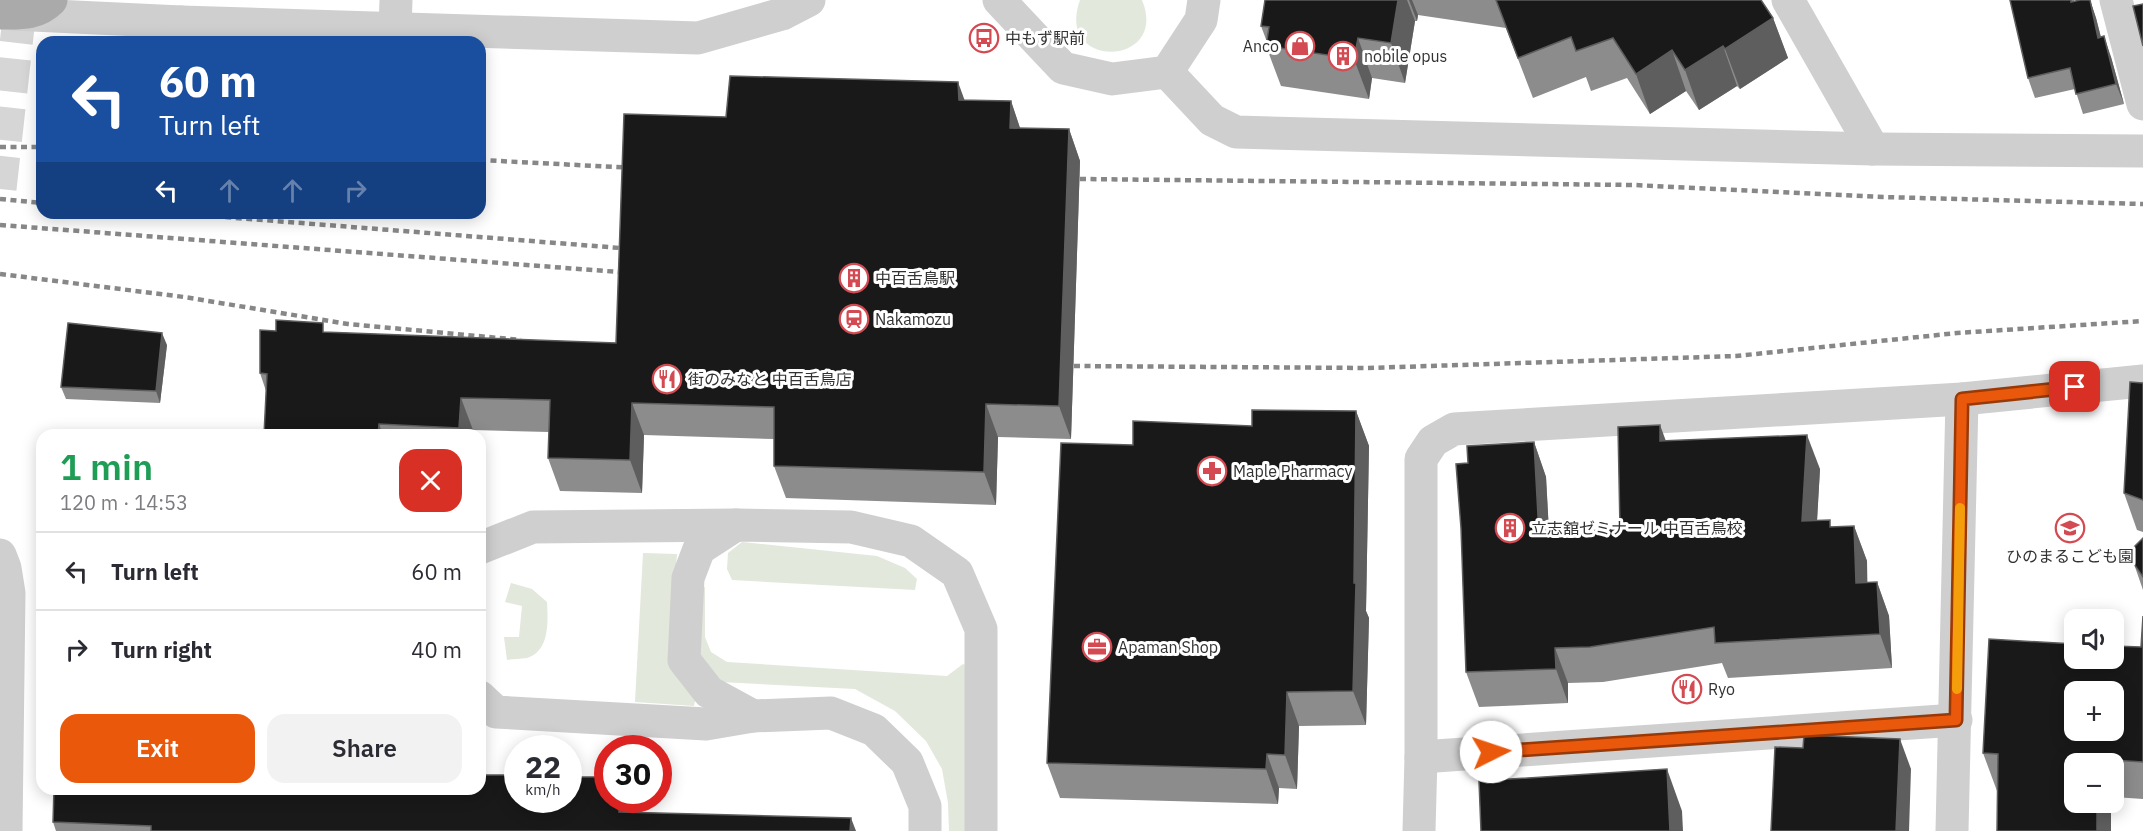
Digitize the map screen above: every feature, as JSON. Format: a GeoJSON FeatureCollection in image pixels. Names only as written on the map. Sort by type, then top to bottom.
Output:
{"type":"FeatureCollection","features":[{"type":"Feature","properties":{"kind":"main road"},"geometry":{"type":"LineString","coordinates":[[0,13],[33,11],[40,9],[51,0]]}},
{"type":"Feature","properties":{"kind":"street"},"geometry":{"type":"LineString","coordinates":[[119,0],[127,6],[153,16],[181,22]]}},
{"type":"Feature","properties":{"kind":"street"},"geometry":{"type":"LineString","coordinates":[[0,13],[181,22],[396,15],[698,38],[782,14],[809,0]]}},
{"type":"Feature","properties":{"kind":"street"},"geometry":{"type":"LineString","coordinates":[[999,0],[1063,68],[1112,78],[1167,72]]}},
{"type":"Feature","properties":{"kind":"street"},"geometry":{"type":"LineString","coordinates":[[1167,72],[1201,20],[1204,0]]}},
{"type":"Feature","properties":{"kind":"street"},"geometry":{"type":"LineString","coordinates":[[1788,0],[1873,149]]}},
{"type":"Feature","properties":{"kind":"street"},"geometry":{"type":"LineString","coordinates":[[2115,0],[2143,104]]}},
{"type":"Feature","properties":{"kind":"street"},"geometry":{"type":"LineString","coordinates":[[1167,72],[1212,120],[1236,132],[1873,149],[2143,151]]}},
{"type":"Feature","properties":{"kind":"street"},"geometry":{"type":"LineString","coordinates":[[1419,831],[1421,459],[1433,441],[1454,429],[1962,399],[2143,381]]}},
{"type":"Feature","properties":{"kind":"street"},"geometry":{"type":"LineString","coordinates":[[1952,831],[1962,399]]}},
{"type":"Feature","properties":{"kind":"street"},"geometry":{"type":"LineString","coordinates":[[486,546],[533,527],[736,525],[851,527],[911,541],[957,573],[981,629],[981,831]]}},
{"type":"Feature","properties":{"kind":"street"},"geometry":{"type":"LineString","coordinates":[[736,525],[699,549],[695,559],[688,578],[684,660],[709,692],[753,716]]}},
{"type":"Feature","properties":{"kind":"street"},"geometry":{"type":"LineString","coordinates":[[0,555],[5,568],[9,593],[6,831]]}},
{"type":"Feature","properties":{"kind":"street"},"geometry":{"type":"LineString","coordinates":[[486,703],[496,712],[706,724],[753,716],[831,713],[874,730],[907,762],[925,806],[925,831]]}},
{"type":"Feature","properties":{"kind":"street"},"geometry":{"type":"LineString","coordinates":[[1421,757],[1956,720]]}},
{"type":"Feature","properties":{"kind":"shaded area"},"geometry":{"type":"Polygon","coordinates":[[[1080,0],[1142,0],[1146,22],[1140,38],[1128,48],[1112,52],[1096,49],[1083,39],[1076,23],[1080,0]]]}},
{"type":"Feature","properties":{"kind":"shaded area"},"geometry":{"type":"Polygon","coordinates":[[[742,542],[877,556],[905,568],[917,579],[915,590],[732,580],[727,569],[728,553],[742,542]]]}},
{"type":"Feature","properties":{"kind":"shaded area"},"geometry":{"type":"Polygon","coordinates":[[[643,553],[677,554],[669,660],[696,696],[694,706],[635,702],[643,553]]]}},
{"type":"Feature","properties":{"kind":"shaded area"},"geometry":{"type":"Polygon","coordinates":[[[511,583],[532,589],[547,602],[547,626],[544,642],[535,654],[527,658],[507,660],[504,637],[519,637],[522,606],[505,602],[511,583]]]}},
{"type":"Feature","properties":{"kind":"shaded area"},"geometry":{"type":"Polygon","coordinates":[[[705,587],[705,637],[711,652],[727,662],[947,676],[963,664],[969,667],[965,831],[949,831],[948,803],[942,769],[926,741],[895,711],[855,689],[720,682],[705,668],[697,649],[699,588],[705,587]]]}},
{"type":"Feature","properties":{"kind":"building"},"geometry":{"type":"Polygon","coordinates":[[[1265,0],[1398,0],[1391,43],[1358,38],[1354,59],[1266,46],[1269,27],[1261,26],[1265,0]]]}},
{"type":"Feature","properties":{"kind":"building"},"geometry":{"type":"Polygon","coordinates":[[[1496,0],[1761,0],[1773,18],[1725,49],[1723,46],[1685,70],[1672,50],[1636,74],[1613,38],[1576,51],[1571,37],[1518,58],[1496,0]]]}},
{"type":"Feature","properties":{"kind":"building"},"geometry":{"type":"Polygon","coordinates":[[[2010,0],[2071,0],[2071,2],[2090,0],[2098,38],[2104,36],[2116,84],[2076,94],[2070,68],[2028,78],[2010,0]]]}},
{"type":"Feature","properties":{"kind":"building"},"geometry":{"type":"Polygon","coordinates":[[[2143,4],[2143,46],[2133,6],[2143,4]]]}},
{"type":"Feature","properties":{"kind":"building","name":"中百舌鳥駅"},"geometry":{"type":"Polygon","coordinates":[[[730,76],[958,82],[959,100],[1011,101],[1010,128],[1069,129],[1059,406],[986,404],[984,472],[774,466],[774,407],[632,403],[630,460],[548,458],[550,400],[461,398],[459,428],[379,424],[379,429],[264,429],[267,374],[260,373],[260,330],[276,331],[276,320],[323,323],[323,332],[616,343],[624,114],[726,117],[730,76]]]}},
{"type":"Feature","properties":{"kind":"building"},"geometry":{"type":"Polygon","coordinates":[[[68,323],[162,333],[156,391],[61,387],[68,323]]]}},
{"type":"Feature","properties":{"kind":"building"},"geometry":{"type":"Polygon","coordinates":[[[2130,382],[2143,383],[2143,500],[2124,493],[2130,382]]]}},
{"type":"Feature","properties":{"kind":"building"},"geometry":{"type":"Polygon","coordinates":[[[1252,410],[1356,411],[1354,583],[1356,583],[1353,691],[1287,692],[1285,755],[1267,754],[1266,769],[1047,763],[1061,443],[1133,445],[1133,421],[1252,426],[1252,410]]]}},
{"type":"Feature","properties":{"kind":"building"},"geometry":{"type":"Polygon","coordinates":[[[1660,425],[1660,441],[1807,435],[1802,521],[1830,520],[1830,527],[1854,526],[1856,583],[1877,582],[1880,634],[1715,643],[1714,627],[1590,647],[1555,648],[1556,669],[1466,672],[1461,528],[1456,464],[1468,463],[1467,446],[1534,442],[1539,534],[1620,529],[1618,427],[1660,425]]]}},
{"type":"Feature","properties":{"kind":"building"},"geometry":{"type":"Polygon","coordinates":[[[2143,538],[2143,577],[2134,564],[2131,550],[2143,538]]]}},
{"type":"Feature","properties":{"kind":"building"},"geometry":{"type":"Polygon","coordinates":[[[2143,616],[2143,762],[2124,761],[2124,753],[2064,753],[2064,813],[2097,813],[2097,831],[1997,831],[1998,754],[1983,753],[1989,639],[2064,643],[2064,669],[2124,669],[2124,646],[2141,647],[2143,616]]]}},
{"type":"Feature","properties":{"kind":"building"},"geometry":{"type":"Polygon","coordinates":[[[1804,735],[1900,739],[1896,831],[1771,831],[1775,747],[1803,748],[1804,735]]]}},
{"type":"Feature","properties":{"kind":"building"},"geometry":{"type":"Polygon","coordinates":[[[1667,769],[1670,831],[1481,831],[1479,781],[1667,769]]]}},
{"type":"Feature","properties":{"kind":"building"},"geometry":{"type":"Polygon","coordinates":[[[486,775],[504,775],[504,813],[582,813],[582,777],[594,777],[594,813],[851,818],[850,831],[151,831],[151,826],[53,822],[54,795],[486,795],[486,775]]]}},
{"type":"Feature","properties":{"kind":"tunnel"},"geometry":{"type":"LineString","coordinates":[[0,189],[21,0]]}},
{"type":"Feature","properties":{"kind":"railway"},"geometry":{"type":"LineString","coordinates":[[0,147],[36,147]]}},
{"type":"Feature","properties":{"kind":"railway"},"geometry":{"type":"LineString","coordinates":[[486,160],[635,168]]}},
{"type":"Feature","properties":{"kind":"railway"},"geometry":{"type":"LineString","coordinates":[[1080,179],[1634,185],[1883,197],[2143,204]]}},
{"type":"Feature","properties":{"kind":"railway"},"geometry":{"type":"LineString","coordinates":[[0,199],[36,202]]}},
{"type":"Feature","properties":{"kind":"railway"},"geometry":{"type":"LineString","coordinates":[[250,219],[633,249]]}},
{"type":"Feature","properties":{"kind":"railway"},"geometry":{"type":"LineString","coordinates":[[0,225],[632,273]]}},
{"type":"Feature","properties":{"kind":"railway"},"geometry":{"type":"LineString","coordinates":[[0,274],[184,297],[348,324],[521,340]]}},
{"type":"Feature","properties":{"kind":"railway"},"geometry":{"type":"LineString","coordinates":[[1074,366],[1368,368],[1736,356],[1957,333],[2143,321]]}},
{"type":"Feature","properties":{"kind":"slow traffic"},"geometry":{"type":"LineString","coordinates":[[1957,689],[1960,508]]}},
{"type":"Feature","properties":{"kind":"place","name":"中もず駅前"},"geometry":{"type":"Point","coordinates":[984,38]}},
{"type":"Feature","properties":{"kind":"place","name":"Anco"},"geometry":{"type":"Point","coordinates":[1300,46]}},
{"type":"Feature","properties":{"kind":"place","name":"nobile opus"},"geometry":{"type":"Point","coordinates":[1343,56]}},
{"type":"Feature","properties":{"kind":"place","name":"中百舌鳥駅"},"geometry":{"type":"Point","coordinates":[854,278]}},
{"type":"Feature","properties":{"kind":"place","name":"Nakamozu"},"geometry":{"type":"Point","coordinates":[854,319]}},
{"type":"Feature","properties":{"kind":"place","name":"街のみなと 中百舌鳥店"},"geometry":{"type":"Point","coordinates":[667,379]}},
{"type":"Feature","properties":{"kind":"place","name":"Maple Pharmacy"},"geometry":{"type":"Point","coordinates":[1212,471]}},
{"type":"Feature","properties":{"kind":"place","name":"立志舘ゼミナール 中百舌鳥校"},"geometry":{"type":"Point","coordinates":[1510,528]}},
{"type":"Feature","properties":{"kind":"place","name":"ひのまるこども園"},"geometry":{"type":"Point","coordinates":[2070,528]}},
{"type":"Feature","properties":{"kind":"place","name":"Apaman Shop"},"geometry":{"type":"Point","coordinates":[1097,647]}},
{"type":"Feature","properties":{"kind":"place","name":"Ryo"},"geometry":{"type":"Point","coordinates":[1687,689]}},
{"type":"Feature","properties":{"kind":"route"},"geometry":{"type":"LineString","coordinates":[[1491,752],[1956,720],[1962,399],[2075,387]]}}]}
